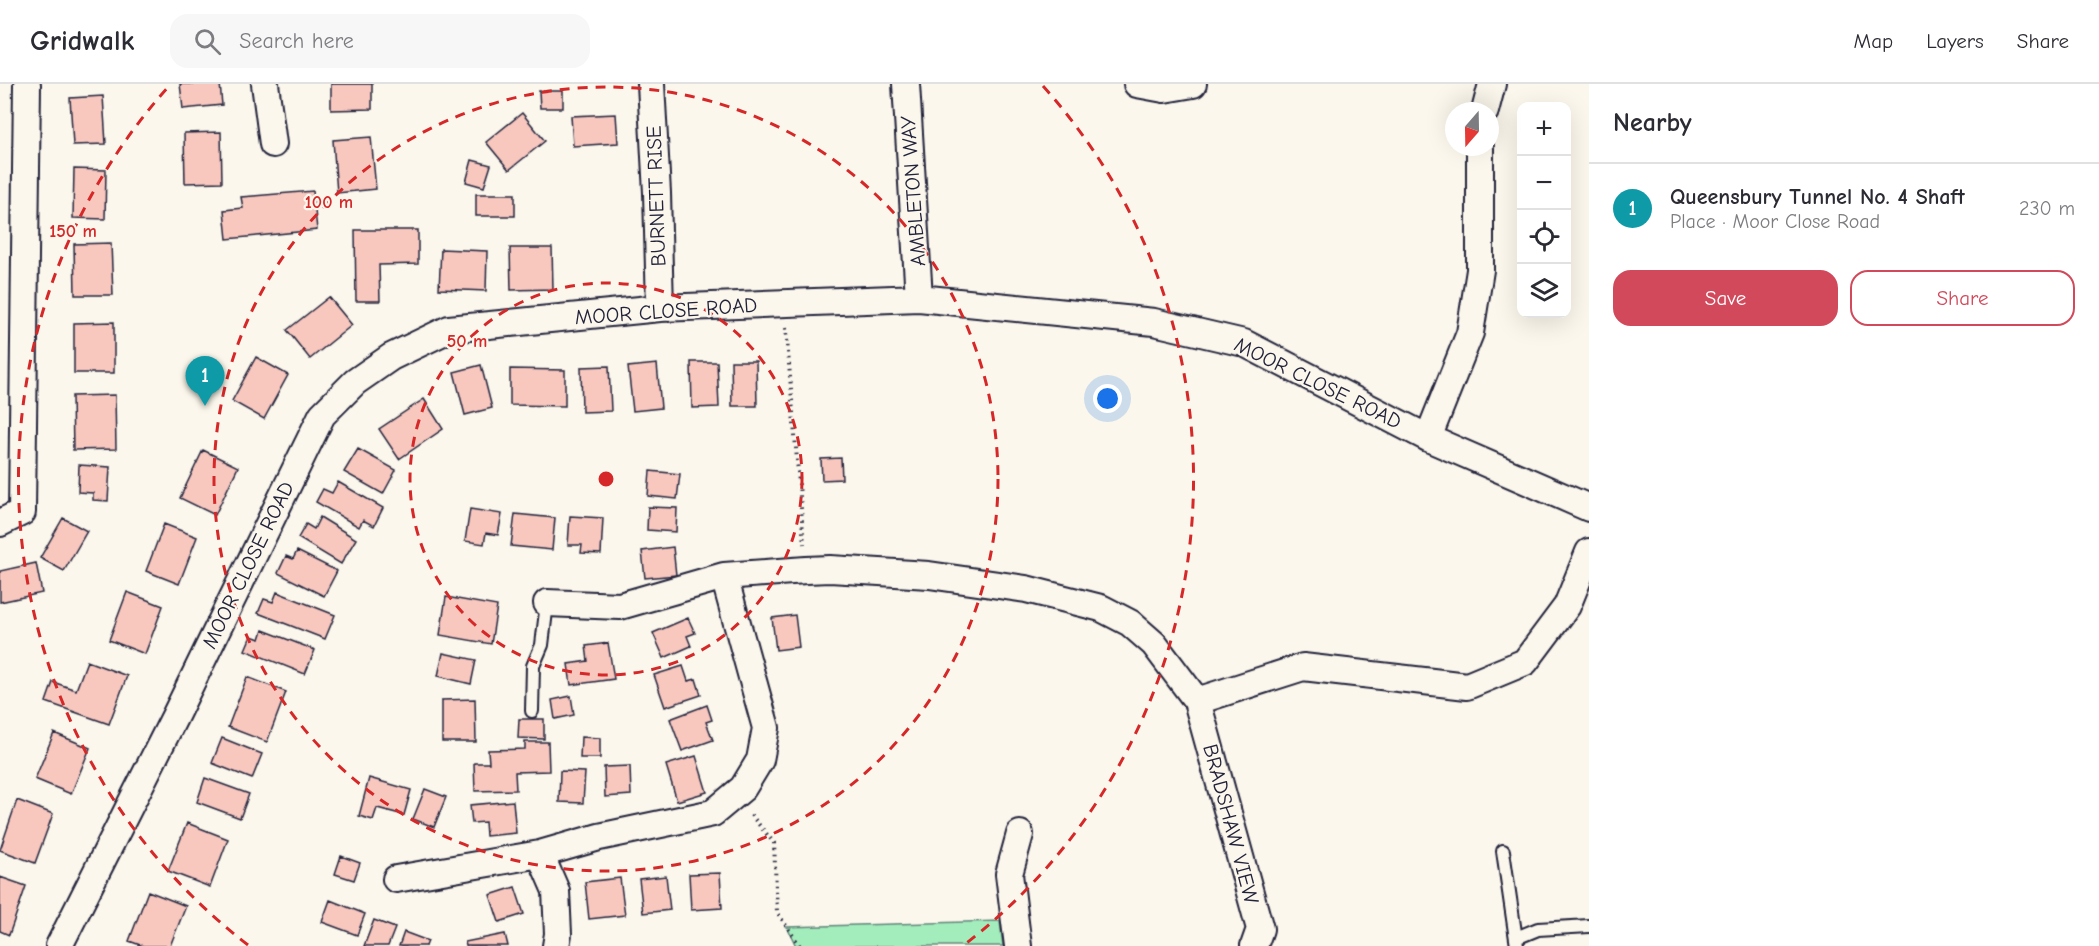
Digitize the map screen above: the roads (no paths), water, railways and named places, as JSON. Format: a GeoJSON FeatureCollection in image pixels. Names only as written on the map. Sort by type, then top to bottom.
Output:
{"type":"FeatureCollection","features":[{"type":"Feature","properties":{"kind":"street"},"geometry":{"type":"LineString","coordinates":[[0,523],[22,512],[27,84]]}},
{"type":"Feature","properties":{"kind":"street"},"geometry":{"type":"LineString","coordinates":[[265,84],[273,144]]}},
{"type":"Feature","properties":{"kind":"street","name":"BURNETT RISE"},"geometry":{"type":"LineString","coordinates":[[651,84],[660,308]]}},
{"type":"Feature","properties":{"kind":"street","name":"AMBLETON WAY"},"geometry":{"type":"LineString","coordinates":[[906,84],[920,298]]}},
{"type":"Feature","properties":{"kind":"street"},"geometry":{"type":"LineString","coordinates":[[1137,84],[1164,89],[1193,84]]}},
{"type":"Feature","properties":{"kind":"street"},"geometry":{"type":"LineString","coordinates":[[1487,102],[1492,84]]}},
{"type":"Feature","properties":{"kind":"street"},"geometry":{"type":"LineString","coordinates":[[1428,438],[1470,333],[1480,270],[1480,156]]}},
{"type":"Feature","properties":{"kind":"street","name":"MOOR CLOSE ROAD"},"geometry":{"type":"LineString","coordinates":[[59,946],[175,716],[322,415],[356,382],[391,357],[449,329],[660,308],[920,298],[1154,322],[1244,343],[1428,438],[1589,508]]}},
{"type":"Feature","properties":{"kind":"street"},"geometry":{"type":"LineString","coordinates":[[547,603],[620,606],[723,576],[830,569],[929,575],[1026,589],[1101,608],[1130,623],[1154,644],[1197,701],[1303,667],[1467,686],[1525,662],[1567,606],[1589,552]]}},
{"type":"Feature","properties":{"kind":"street"},"geometry":{"type":"LineString","coordinates":[[396,879],[540,854],[599,837],[713,813],[743,788],[760,760],[765,728],[723,576]]}},
{"type":"Feature","properties":{"kind":"street","name":"BRADSHAW VIEW"},"geometry":{"type":"LineString","coordinates":[[1197,701],[1260,929],[1254,946]]}},
{"type":"Feature","properties":{"kind":"street"},"geometry":{"type":"LineString","coordinates":[[1018,946],[1009,874],[1020,834]]}},
{"type":"Feature","properties":{"kind":"street"},"geometry":{"type":"LineString","coordinates":[[540,854],[556,891],[558,934],[556,946]]}},
{"type":"Feature","properties":{"kind":"lane"},"geometry":{"type":"LineString","coordinates":[[532,711],[533,666],[542,645],[547,603]]}},
{"type":"Feature","properties":{"kind":"lane"},"geometry":{"type":"LineString","coordinates":[[1503,851],[1516,942],[1538,929],[1589,926]]}},
{"type":"Feature","properties":{"kind":"place","name":"Queensbury Tunnel No. 4 Shaft"},"geometry":{"type":"Point","coordinates":[205,406]}}]}
